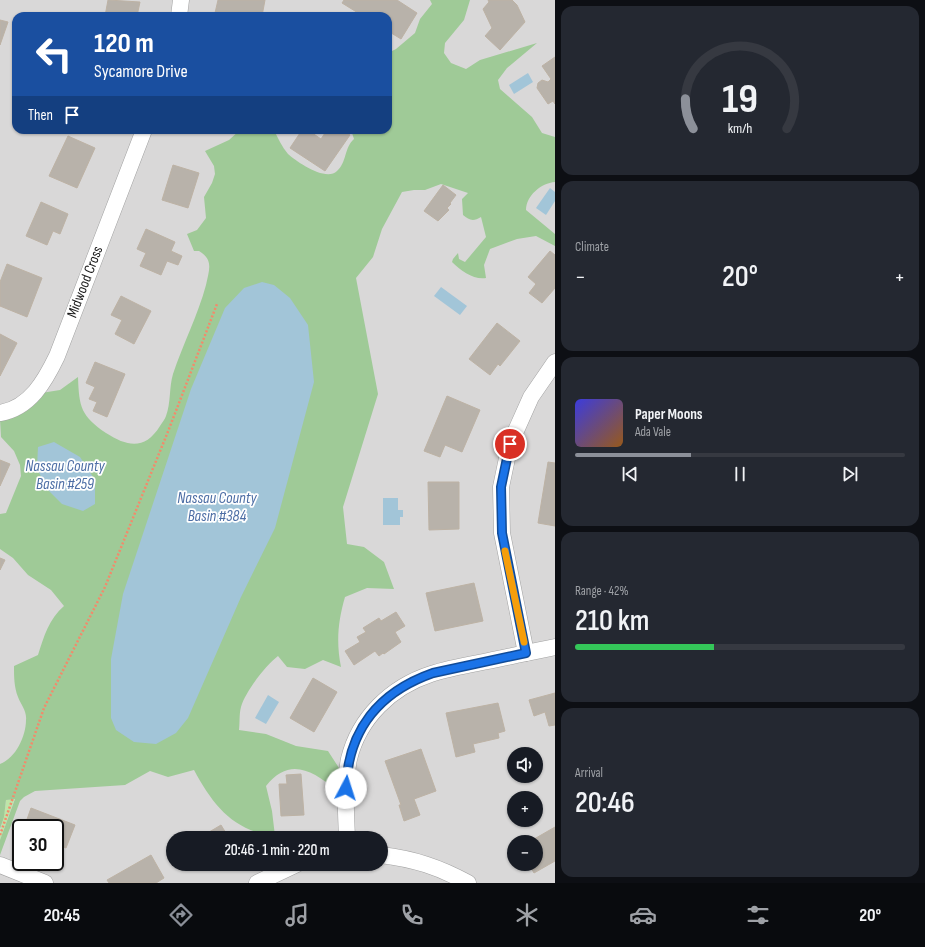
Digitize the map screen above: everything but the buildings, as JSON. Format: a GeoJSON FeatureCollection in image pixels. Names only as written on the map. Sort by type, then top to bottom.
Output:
{"type":"FeatureCollection","features":[{"type":"Feature","properties":{"kind":"street"},"geometry":{"type":"LineString","coordinates":[[180,12],[181,0]]}},
{"type":"Feature","properties":{"kind":"street","name":"Midwood Cross"},"geometry":{"type":"LineString","coordinates":[[0,413],[25,402],[35,394],[46,379],[57,356],[142,134]]}},
{"type":"Feature","properties":{"kind":"street"},"geometry":{"type":"LineString","coordinates":[[526,653],[502,533],[501,487],[510,444],[531,397],[555,362]]}},
{"type":"Feature","properties":{"kind":"street"},"geometry":{"type":"LineString","coordinates":[[347,831],[346,800],[349,759],[363,724],[394,691],[406,684],[433,673],[555,646]]}},
{"type":"Feature","properties":{"kind":"street"},"geometry":{"type":"LineString","coordinates":[[388,856],[415,860],[451,874],[468,883]]}},
{"type":"Feature","properties":{"kind":"street"},"geometry":{"type":"LineString","coordinates":[[0,865],[45,883]]}},
{"type":"Feature","properties":{"kind":"street"},"geometry":{"type":"LineString","coordinates":[[257,883],[282,871]]}},
{"type":"Feature","properties":{"kind":"path"},"geometry":{"type":"LineString","coordinates":[[0,835],[44,708],[105,587],[218,304]]}},
{"type":"Feature","properties":{"kind":"shaded area"},"geometry":{"type":"Polygon","coordinates":[[[0,0],[555,0],[555,883],[0,883],[0,0]]]}},
{"type":"Feature","properties":{"kind":"green space"},"geometry":{"type":"Polygon","coordinates":[[[430,0],[470,0],[464,20],[445,43],[444,53],[451,63],[466,69],[480,60],[537,43],[507,68],[498,80],[500,89],[532,117],[542,133],[555,137],[555,182],[545,185],[535,191],[531,195],[526,210],[555,234],[555,246],[536,236],[517,239],[490,249],[484,265],[486,278],[477,278],[468,274],[459,269],[452,262],[458,253],[459,259],[465,262],[486,237],[481,217],[476,220],[471,220],[463,215],[462,199],[468,193],[441,184],[425,190],[402,192],[382,229],[373,257],[356,278],[378,394],[343,507],[347,544],[364,547],[384,562],[394,589],[367,588],[345,597],[338,632],[341,667],[323,660],[305,669],[287,667],[278,656],[273,660],[256,679],[243,701],[240,710],[239,730],[266,734],[296,746],[328,751],[339,768],[336,790],[318,777],[301,770],[292,769],[275,777],[266,786],[272,811],[274,831],[255,831],[236,822],[217,805],[201,783],[194,770],[168,777],[150,771],[125,785],[35,791],[20,801],[13,819],[12,819],[0,855],[0,840],[15,799],[6,800],[4,817],[0,829],[0,764],[11,757],[15,752],[22,739],[26,726],[26,714],[16,689],[14,666],[38,655],[54,616],[64,606],[51,590],[28,575],[13,558],[0,549],[0,514],[6,513],[21,476],[20,465],[14,451],[1,437],[0,419],[35,394],[60,390],[78,377],[79,396],[86,416],[106,433],[122,441],[136,444],[148,439],[154,434],[166,416],[169,406],[173,374],[199,307],[208,275],[209,262],[207,258],[199,251],[194,251],[187,234],[197,230],[206,218],[204,197],[215,174],[214,166],[205,151],[229,140],[236,134],[276,134],[288,154],[298,162],[319,173],[332,174],[337,171],[354,139],[352,134],[392,134],[392,51],[415,33],[420,19],[432,4],[430,0]]]}},
{"type":"Feature","properties":{"kind":"green space"},"geometry":{"type":"Polygon","coordinates":[[[15,798],[0,840],[6,800],[15,798]]]}},
{"type":"Feature","properties":{"kind":"water"},"geometry":{"type":"Polygon","coordinates":[[[528,73],[533,82],[514,94],[509,85],[528,73]]]}},
{"type":"Feature","properties":{"kind":"water"},"geometry":{"type":"Polygon","coordinates":[[[550,188],[555,192],[555,201],[546,215],[536,208],[550,188]]]}},
{"type":"Feature","properties":{"kind":"water","name":"Nassau County Basin #384"},"geometry":{"type":"Polygon","coordinates":[[[262,282],[274,285],[290,298],[308,325],[314,382],[275,528],[241,597],[188,718],[176,733],[156,744],[134,742],[116,730],[111,718],[111,659],[123,594],[191,389],[225,308],[244,288],[262,282]]]}},
{"type":"Feature","properties":{"kind":"water"},"geometry":{"type":"Polygon","coordinates":[[[441,287],[467,306],[460,315],[434,296],[441,287]]]}},
{"type":"Feature","properties":{"kind":"water","name":"Nassau County Basin #259"},"geometry":{"type":"Polygon","coordinates":[[[54,442],[80,457],[95,480],[95,504],[83,511],[62,504],[46,488],[37,468],[38,447],[54,442]]]}},
{"type":"Feature","properties":{"kind":"water"},"geometry":{"type":"Polygon","coordinates":[[[383,498],[398,498],[398,510],[403,510],[403,517],[400,517],[400,525],[383,525],[383,498]]]}},
{"type":"Feature","properties":{"kind":"water"},"geometry":{"type":"Polygon","coordinates":[[[268,695],[279,702],[266,724],[255,718],[268,695]]]}},
{"type":"Feature","properties":{"kind":"slow traffic"},"geometry":{"type":"LineString","coordinates":[[505,551],[524,642]]}},
{"type":"Feature","properties":{"kind":"route"},"geometry":{"type":"LineString","coordinates":[[346,788],[349,759],[358,734],[369,716],[394,691],[419,678],[433,673],[526,653],[502,533],[501,487],[510,444]]}}]}
